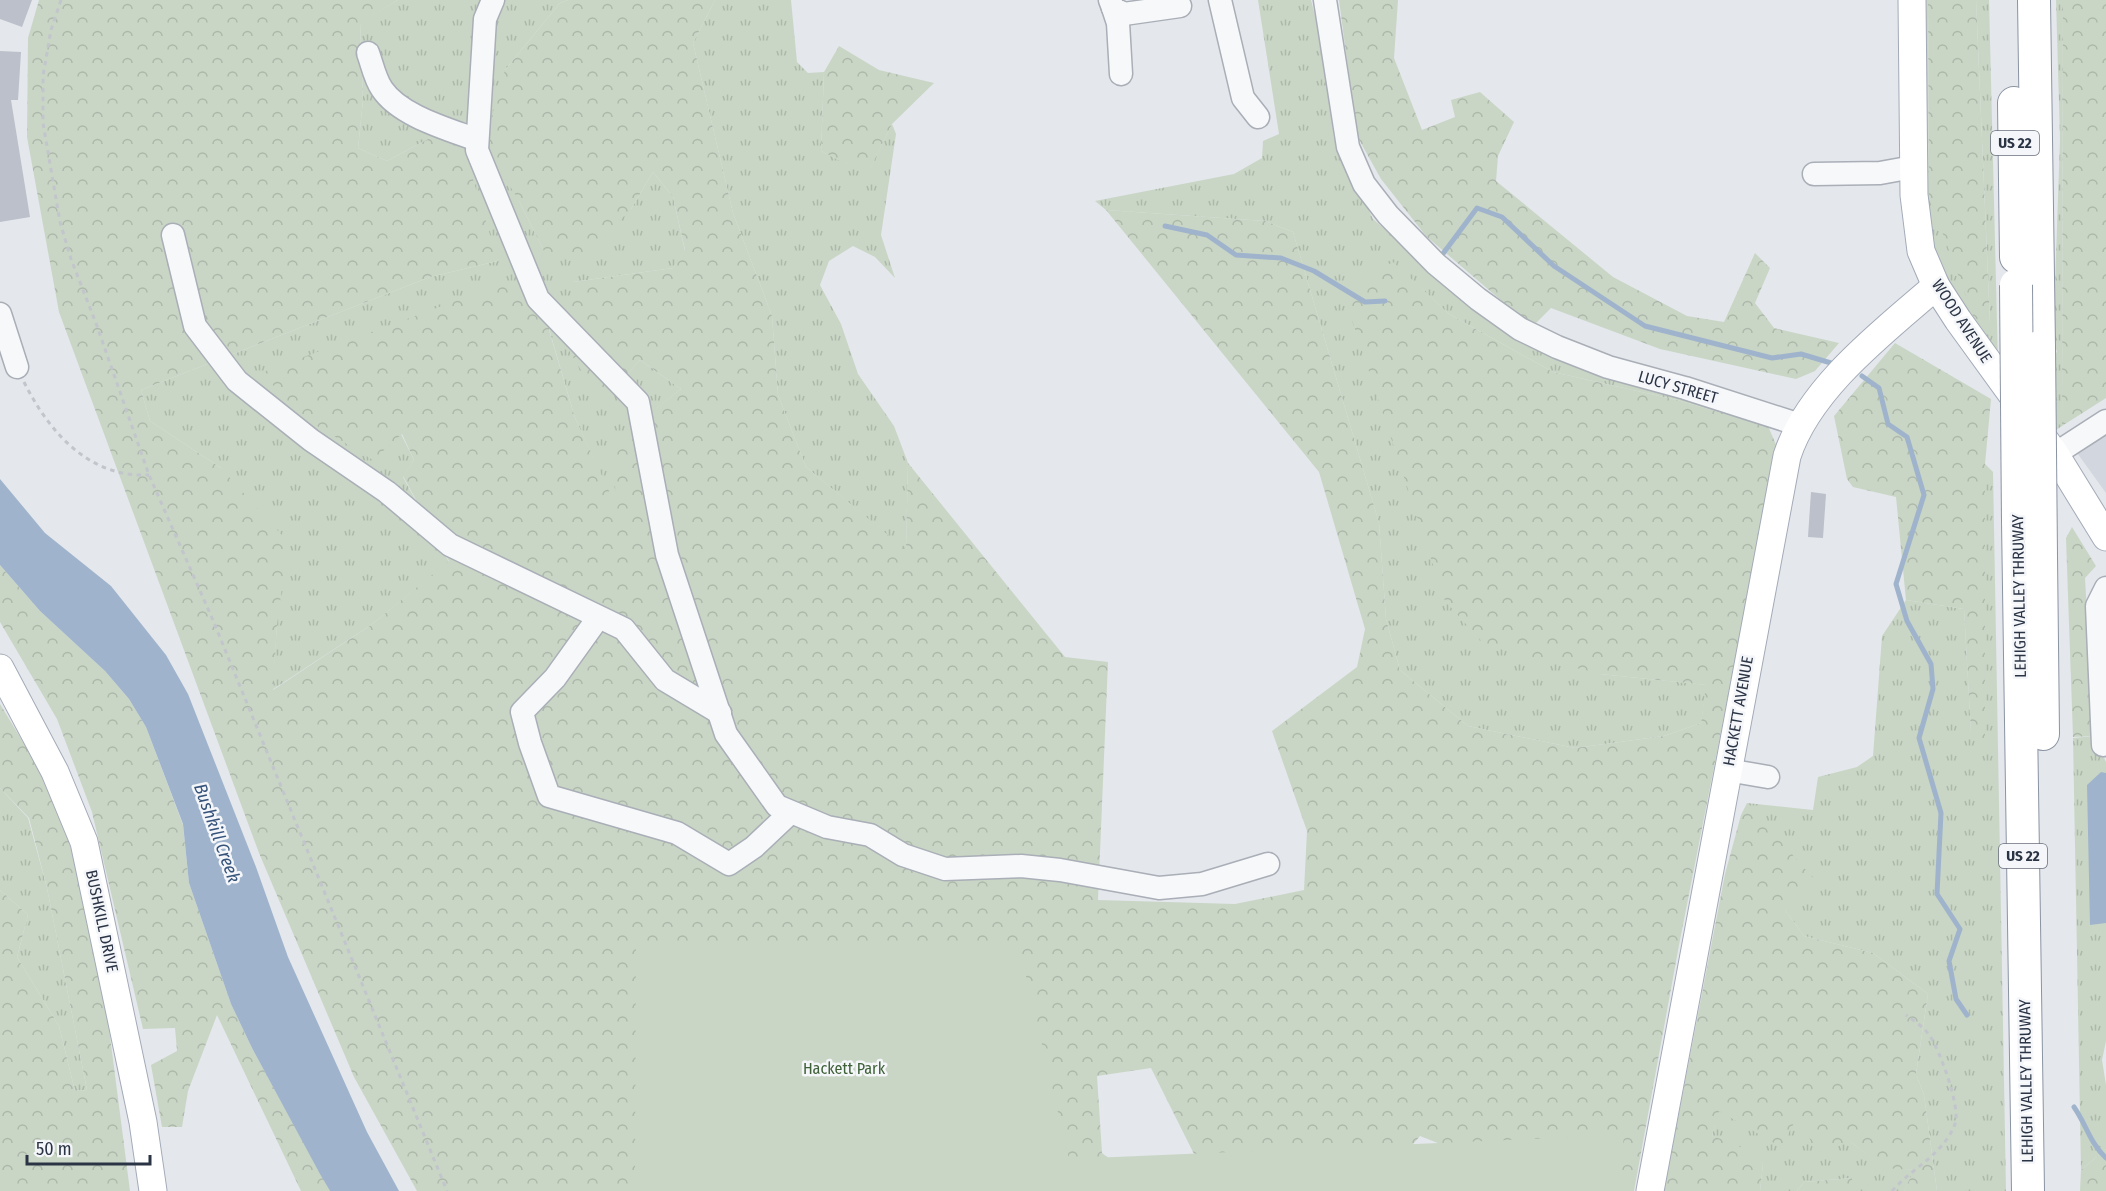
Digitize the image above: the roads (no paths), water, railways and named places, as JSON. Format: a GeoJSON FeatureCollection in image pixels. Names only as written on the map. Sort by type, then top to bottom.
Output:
{"type":"FeatureCollection","features":[{"type":"Feature","properties":{"kind":"highway","name":"LEHIGH VALLEY THRUWAY"},"geometry":{"type":"LineString","coordinates":[[2013,0],[2028,1191]]}},
{"type":"Feature","properties":{"kind":"highway","name":"LEHIGH VALLEY THRUWAY"},"geometry":{"type":"LineString","coordinates":[[2034,0],[2042,556],[2047,1191]]}},
{"type":"Feature","properties":{"kind":"main road","name":"WOOD AVENUE"},"geometry":{"type":"LineString","coordinates":[[1912,0],[1913,167],[1916,220],[1921,251],[1936,286],[2055,454],[2106,537]]}},
{"type":"Feature","properties":{"kind":"main road","name":"HACKETT AVENUE"},"geometry":{"type":"LineString","coordinates":[[1650,1191],[1781,481],[1800,425],[1830,384],[1936,286]]}},
{"type":"Feature","properties":{"kind":"main road","name":"BUSHKILL DRIVE"},"geometry":{"type":"LineString","coordinates":[[0,668],[55,772],[86,850],[143,1122],[153,1191]]}},
{"type":"Feature","properties":{"kind":"street"},"geometry":{"type":"LineString","coordinates":[[493,0],[485,19],[477,150],[538,299],[638,402],[668,555],[726,734],[777,806],[827,827],[870,835],[903,855],[945,869],[1021,866],[1060,870],[1159,888],[1202,884],[1268,864]]}},
{"type":"Feature","properties":{"kind":"street"},"geometry":{"type":"LineString","coordinates":[[1220,0],[1243,98],[1258,117]]}},
{"type":"Feature","properties":{"kind":"street","name":"LUCY STREET"},"geometry":{"type":"LineString","coordinates":[[1325,0],[1348,147],[1365,184],[1388,215],[1436,264],[1469,292],[1520,329],[1557,347],[1608,367],[1685,388],[1800,425]]}},
{"type":"Feature","properties":{"kind":"street"},"geometry":{"type":"LineString","coordinates":[[1111,4],[1124,14],[1180,6]]}},
{"type":"Feature","properties":{"kind":"street"},"geometry":{"type":"LineString","coordinates":[[1111,4],[1118,23],[1121,74]]}},
{"type":"Feature","properties":{"kind":"street"},"geometry":{"type":"LineString","coordinates":[[368,53],[381,88],[394,101],[424,120],[477,140]]}},
{"type":"Feature","properties":{"kind":"street"},"geometry":{"type":"LineString","coordinates":[[1814,174],[1880,173],[1913,167]]}},
{"type":"Feature","properties":{"kind":"street"},"geometry":{"type":"LineString","coordinates":[[173,236],[195,326],[237,381],[311,440],[387,492],[450,545],[624,630],[665,680],[720,713]]}},
{"type":"Feature","properties":{"kind":"street"},"geometry":{"type":"LineString","coordinates":[[0,314],[17,367]]}},
{"type":"Feature","properties":{"kind":"street"},"geometry":{"type":"LineString","coordinates":[[2055,454],[2106,421]]}},
{"type":"Feature","properties":{"kind":"street"},"geometry":{"type":"LineString","coordinates":[[2103,745],[2097,606],[2106,588]]}},
{"type":"Feature","properties":{"kind":"street"},"geometry":{"type":"LineString","coordinates":[[598,618],[555,678],[522,712],[549,796],[676,833],[729,864],[754,847],[790,813]]}},
{"type":"Feature","properties":{"kind":"street"},"geometry":{"type":"LineString","coordinates":[[1727,770],[1768,777]]}},
{"type":"Feature","properties":{"kind":"water","name":"Bushkill Creek"},"geometry":{"type":"Polygon","coordinates":[[[0,479],[45,533],[111,586],[166,655],[188,694],[256,867],[288,957],[367,1132],[399,1191],[330,1191],[320,1174],[252,1048],[231,1004],[189,883],[183,824],[146,727],[129,699],[105,671],[40,611],[0,565],[0,479]]]}},
{"type":"Feature","properties":{"kind":"water"},"geometry":{"type":"Polygon","coordinates":[[[2101,772],[2106,773],[2106,923],[2090,925],[2087,785],[2101,772]]]}},
{"type":"Feature","properties":{"kind":"waterway"},"geometry":{"type":"LineString","coordinates":[[1442,255],[1477,208],[1502,217],[1554,266],[1645,326],[1772,358],[1801,354],[1831,363]]}},
{"type":"Feature","properties":{"kind":"waterway"},"geometry":{"type":"LineString","coordinates":[[1165,226],[1207,235],[1236,255],[1281,258],[1314,271],[1365,302],[1385,301]]}},
{"type":"Feature","properties":{"kind":"waterway"},"geometry":{"type":"LineString","coordinates":[[1862,376],[1879,388],[1888,424],[1907,437],[1924,495],[1896,584],[1907,621],[1931,664],[1933,689],[1919,738],[1941,813],[1937,894],[1960,929],[1949,961],[1956,999],[1967,1015]]}},
{"type":"Feature","properties":{"kind":"waterway"},"geometry":{"type":"LineString","coordinates":[[2074,1107],[2096,1146],[2106,1158]]}},
{"type":"Feature","properties":{"kind":"park label","name":"Hackett Park"},"geometry":{"type":"Point","coordinates":[844,1068]}}]}
